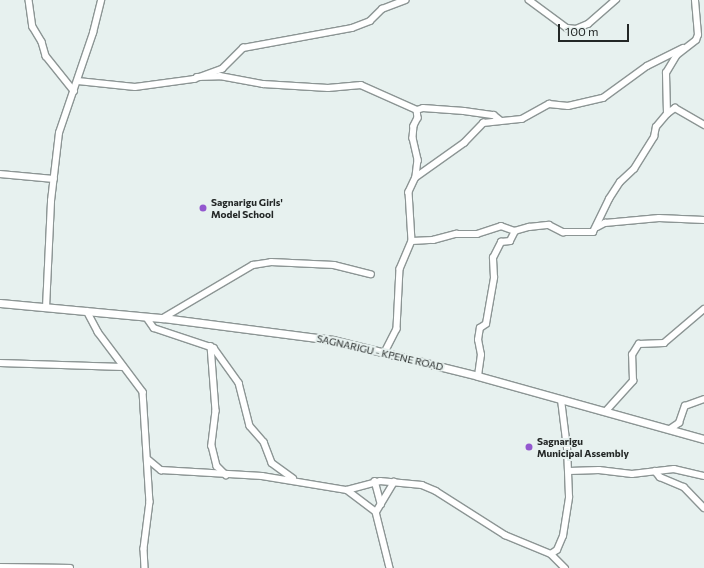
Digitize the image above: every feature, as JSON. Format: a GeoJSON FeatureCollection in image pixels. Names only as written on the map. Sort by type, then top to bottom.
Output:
{"type":"FeatureCollection","features":[{"type":"Feature","properties":{"kind":"street"},"geometry":{"type":"LineString","coordinates":[[29,0],[33,27],[42,42],[46,56],[74,91]]}},
{"type":"Feature","properties":{"kind":"street"},"geometry":{"type":"LineString","coordinates":[[46,308],[54,178],[59,133],[78,81],[101,0]]}},
{"type":"Feature","properties":{"kind":"street"},"geometry":{"type":"LineString","coordinates":[[197,77],[222,69],[243,48],[352,28],[370,21],[382,9],[405,0]]}},
{"type":"Feature","properties":{"kind":"street"},"geometry":{"type":"LineString","coordinates":[[529,0],[567,28],[576,29],[588,24],[616,0]]}},
{"type":"Feature","properties":{"kind":"street"},"geometry":{"type":"LineString","coordinates":[[416,177],[464,143],[483,123],[500,120],[522,119],[549,104],[568,106],[603,98],[647,66],[696,40],[698,35],[695,0]]}},
{"type":"Feature","properties":{"kind":"street"},"geometry":{"type":"LineString","coordinates":[[666,114],[666,73],[683,48]]}},
{"type":"Feature","properties":{"kind":"street"},"geometry":{"type":"LineString","coordinates":[[78,81],[135,87],[197,77],[220,76],[263,84],[328,88],[361,85],[417,110],[423,108],[464,111],[494,115],[500,120]]}},
{"type":"Feature","properties":{"kind":"street"},"geometry":{"type":"LineString","coordinates":[[597,227],[609,199],[620,182],[634,169],[654,137],[656,127],[666,114],[675,108],[704,125]]}},
{"type":"Feature","properties":{"kind":"street"},"geometry":{"type":"LineString","coordinates":[[385,353],[397,328],[400,269],[412,241],[409,192],[416,177],[418,160],[413,138],[414,126],[418,118],[417,110]]}},
{"type":"Feature","properties":{"kind":"street"},"geometry":{"type":"LineString","coordinates":[[0,174],[54,178]]}},
{"type":"Feature","properties":{"kind":"street"},"geometry":{"type":"LineString","coordinates":[[412,241],[433,240],[456,234],[477,234],[501,226],[515,232],[549,225],[563,232],[586,233],[592,232],[597,227],[605,223],[659,218],[704,220]]}},
{"type":"Feature","properties":{"kind":"street"},"geometry":{"type":"LineString","coordinates":[[478,376],[480,356],[478,340],[480,328],[486,324],[494,278],[493,258],[497,248],[502,242],[510,241],[515,232]]}},
{"type":"Feature","properties":{"kind":"street"},"geometry":{"type":"LineString","coordinates":[[162,318],[253,265],[271,262],[334,266],[371,274]]}},
{"type":"Feature","properties":{"kind":"street","name":"SAGNARIGU - KPENE ROAD"},"geometry":{"type":"LineString","coordinates":[[0,303],[147,318],[162,318],[333,340],[478,376],[704,439]]}},
{"type":"Feature","properties":{"kind":"street"},"geometry":{"type":"LineString","coordinates":[[605,412],[632,381],[632,355],[639,344],[664,343],[704,309]]}},
{"type":"Feature","properties":{"kind":"street"},"geometry":{"type":"LineString","coordinates":[[87,311],[98,332],[123,367],[139,383],[143,392],[149,460],[150,502],[145,568]]}},
{"type":"Feature","properties":{"kind":"street"},"geometry":{"type":"LineString","coordinates":[[147,318],[154,328],[211,346],[239,383],[250,426],[264,442],[272,464],[297,480]]}},
{"type":"Feature","properties":{"kind":"street"},"geometry":{"type":"LineString","coordinates":[[211,346],[216,411],[212,446],[216,466],[226,475]]}},
{"type":"Feature","properties":{"kind":"street"},"geometry":{"type":"LineString","coordinates":[[0,363],[123,367]]}},
{"type":"Feature","properties":{"kind":"street"},"geometry":{"type":"LineString","coordinates":[[670,430],[679,423],[684,406],[704,399]]}},
{"type":"Feature","properties":{"kind":"street"},"geometry":{"type":"LineString","coordinates":[[551,554],[557,550],[566,524],[569,471],[561,400]]}},
{"type":"Feature","properties":{"kind":"street"},"geometry":{"type":"LineString","coordinates":[[149,460],[162,470],[297,480],[347,490],[376,512],[390,568]]}},
{"type":"Feature","properties":{"kind":"street"},"geometry":{"type":"LineString","coordinates":[[569,471],[599,470],[632,474],[674,469],[704,476]]}},
{"type":"Feature","properties":{"kind":"street"},"geometry":{"type":"LineString","coordinates":[[655,471],[660,477],[684,487],[704,508]]}},
{"type":"Feature","properties":{"kind":"street"},"geometry":{"type":"LineString","coordinates":[[347,490],[375,481],[422,485],[436,491],[505,535],[551,554],[563,567]]}},
{"type":"Feature","properties":{"kind":"street"},"geometry":{"type":"LineString","coordinates":[[375,481],[380,504]]}},
{"type":"Feature","properties":{"kind":"street"},"geometry":{"type":"LineString","coordinates":[[376,512],[394,482]]}},
{"type":"Feature","properties":{"kind":"street"},"geometry":{"type":"LineString","coordinates":[[0,566],[70,568]]}},
{"type":"Feature","properties":{"kind":"place","name":"Sagnarigu Girls' Model School"},"geometry":{"type":"Point","coordinates":[203,208]}},
{"type":"Feature","properties":{"kind":"place","name":"Sagnarigu Municipal Assembly"},"geometry":{"type":"Point","coordinates":[529,447]}}]}
